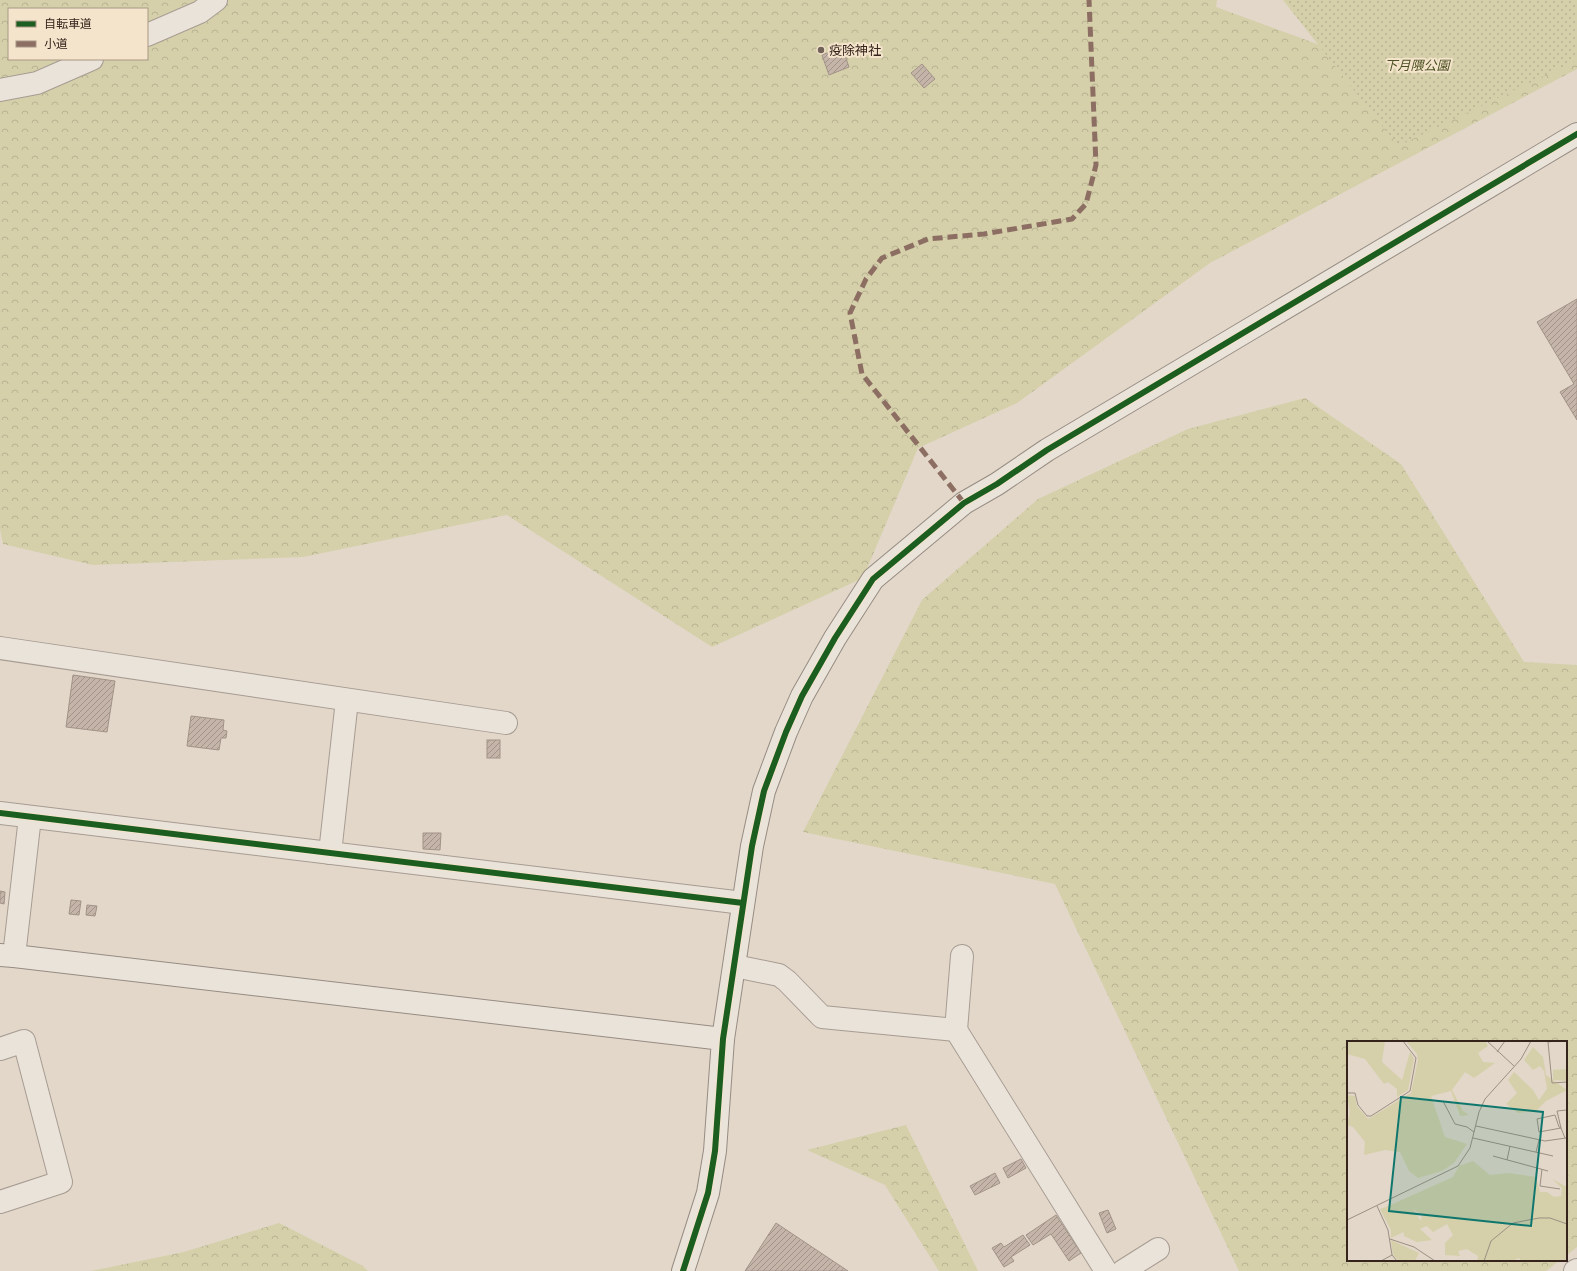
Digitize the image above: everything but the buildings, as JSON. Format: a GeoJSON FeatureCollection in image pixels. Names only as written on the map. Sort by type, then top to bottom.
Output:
{"type":"FeatureCollection","features":[{"type":"Feature","properties":{"kind":"street"},"geometry":{"type":"LineString","coordinates":[[148,35],[200,12],[216,0]]}},
{"type":"Feature","properties":{"kind":"street"},"geometry":{"type":"LineString","coordinates":[[0,90],[37,83],[90,60]]}},
{"type":"Feature","properties":{"kind":"street"},"geometry":{"type":"LineString","coordinates":[[683,1271],[708,1193],[715,1151],[723,1039],[752,846],[764,791],[786,732],[806,689],[835,638],[873,579],[964,503],[997,484],[1047,450],[1577,134]]}},
{"type":"Feature","properties":{"kind":"street"},"geometry":{"type":"LineString","coordinates":[[0,648],[506,723]]}},
{"type":"Feature","properties":{"kind":"street"},"geometry":{"type":"LineString","coordinates":[[330,853],[347,700]]}},
{"type":"Feature","properties":{"kind":"street"},"geometry":{"type":"LineString","coordinates":[[0,814],[743,903]]}},
{"type":"Feature","properties":{"kind":"street"},"geometry":{"type":"LineString","coordinates":[[30,817],[7,955],[723,1039]]}},
{"type":"Feature","properties":{"kind":"street"},"geometry":{"type":"LineString","coordinates":[[962,956],[956,1030],[1106,1271]]}},
{"type":"Feature","properties":{"kind":"street"},"geometry":{"type":"LineString","coordinates":[[735,966],[779,975],[787,981],[822,1017],[956,1030]]}},
{"type":"Feature","properties":{"kind":"street"},"geometry":{"type":"LineString","coordinates":[[0,1049],[24,1041],[61,1182],[0,1202]]}},
{"type":"Feature","properties":{"kind":"street"},"geometry":{"type":"LineString","coordinates":[[1123,1271],[1158,1249]]}},
{"type":"Feature","properties":{"kind":"green space"},"geometry":{"type":"Polygon","coordinates":[[[0,0],[1217,0],[1216,7],[1402,75],[1577,0],[1577,69],[1210,263],[1017,403],[918,448],[863,578],[712,647],[507,515],[303,557],[93,565],[3,544],[0,529],[0,0]]]}},
{"type":"Feature","properties":{"kind":"green space","name":"下月隈公園"},"geometry":{"type":"Polygon","coordinates":[[[1283,0],[1577,0],[1577,60],[1398,146],[1283,0]]]}},
{"type":"Feature","properties":{"kind":"green space"},"geometry":{"type":"Polygon","coordinates":[[[1305,398],[1401,464],[1524,662],[1577,665],[1577,1247],[1567,1255],[1567,1041],[1347,1041],[1347,1261],[1559,1261],[1546,1271],[1239,1271],[1055,884],[803,832],[922,600],[1038,499],[1188,429],[1305,398]]]}},
{"type":"Feature","properties":{"kind":"green space"},"geometry":{"type":"Polygon","coordinates":[[[906,1125],[978,1271],[939,1271],[885,1185],[807,1150],[906,1125]]]}},
{"type":"Feature","properties":{"kind":"green space"},"geometry":{"type":"Polygon","coordinates":[[[279,1223],[363,1266],[368,1271],[91,1271],[184,1252],[279,1223]]]}},
{"type":"Feature","properties":{"kind":"marked path"},"geometry":{"type":"LineString","coordinates":[[964,503],[862,374],[850,313],[866,279],[882,258],[928,239],[984,234],[1072,219],[1086,204],[1096,165],[1089,0]]}},
{"type":"Feature","properties":{"kind":"cycle path"},"geometry":{"type":"LineString","coordinates":[[683,1271],[708,1193],[715,1151],[723,1039],[752,846],[764,791],[786,732],[802,696],[835,638],[873,579],[964,503],[997,484],[1047,450],[1577,134]]}},
{"type":"Feature","properties":{"kind":"cycle path"},"geometry":{"type":"LineString","coordinates":[[0,813],[743,903]]}},
{"type":"Feature","properties":{"kind":"place","name":"疫除神社"},"geometry":{"type":"Point","coordinates":[821,50]}}]}
